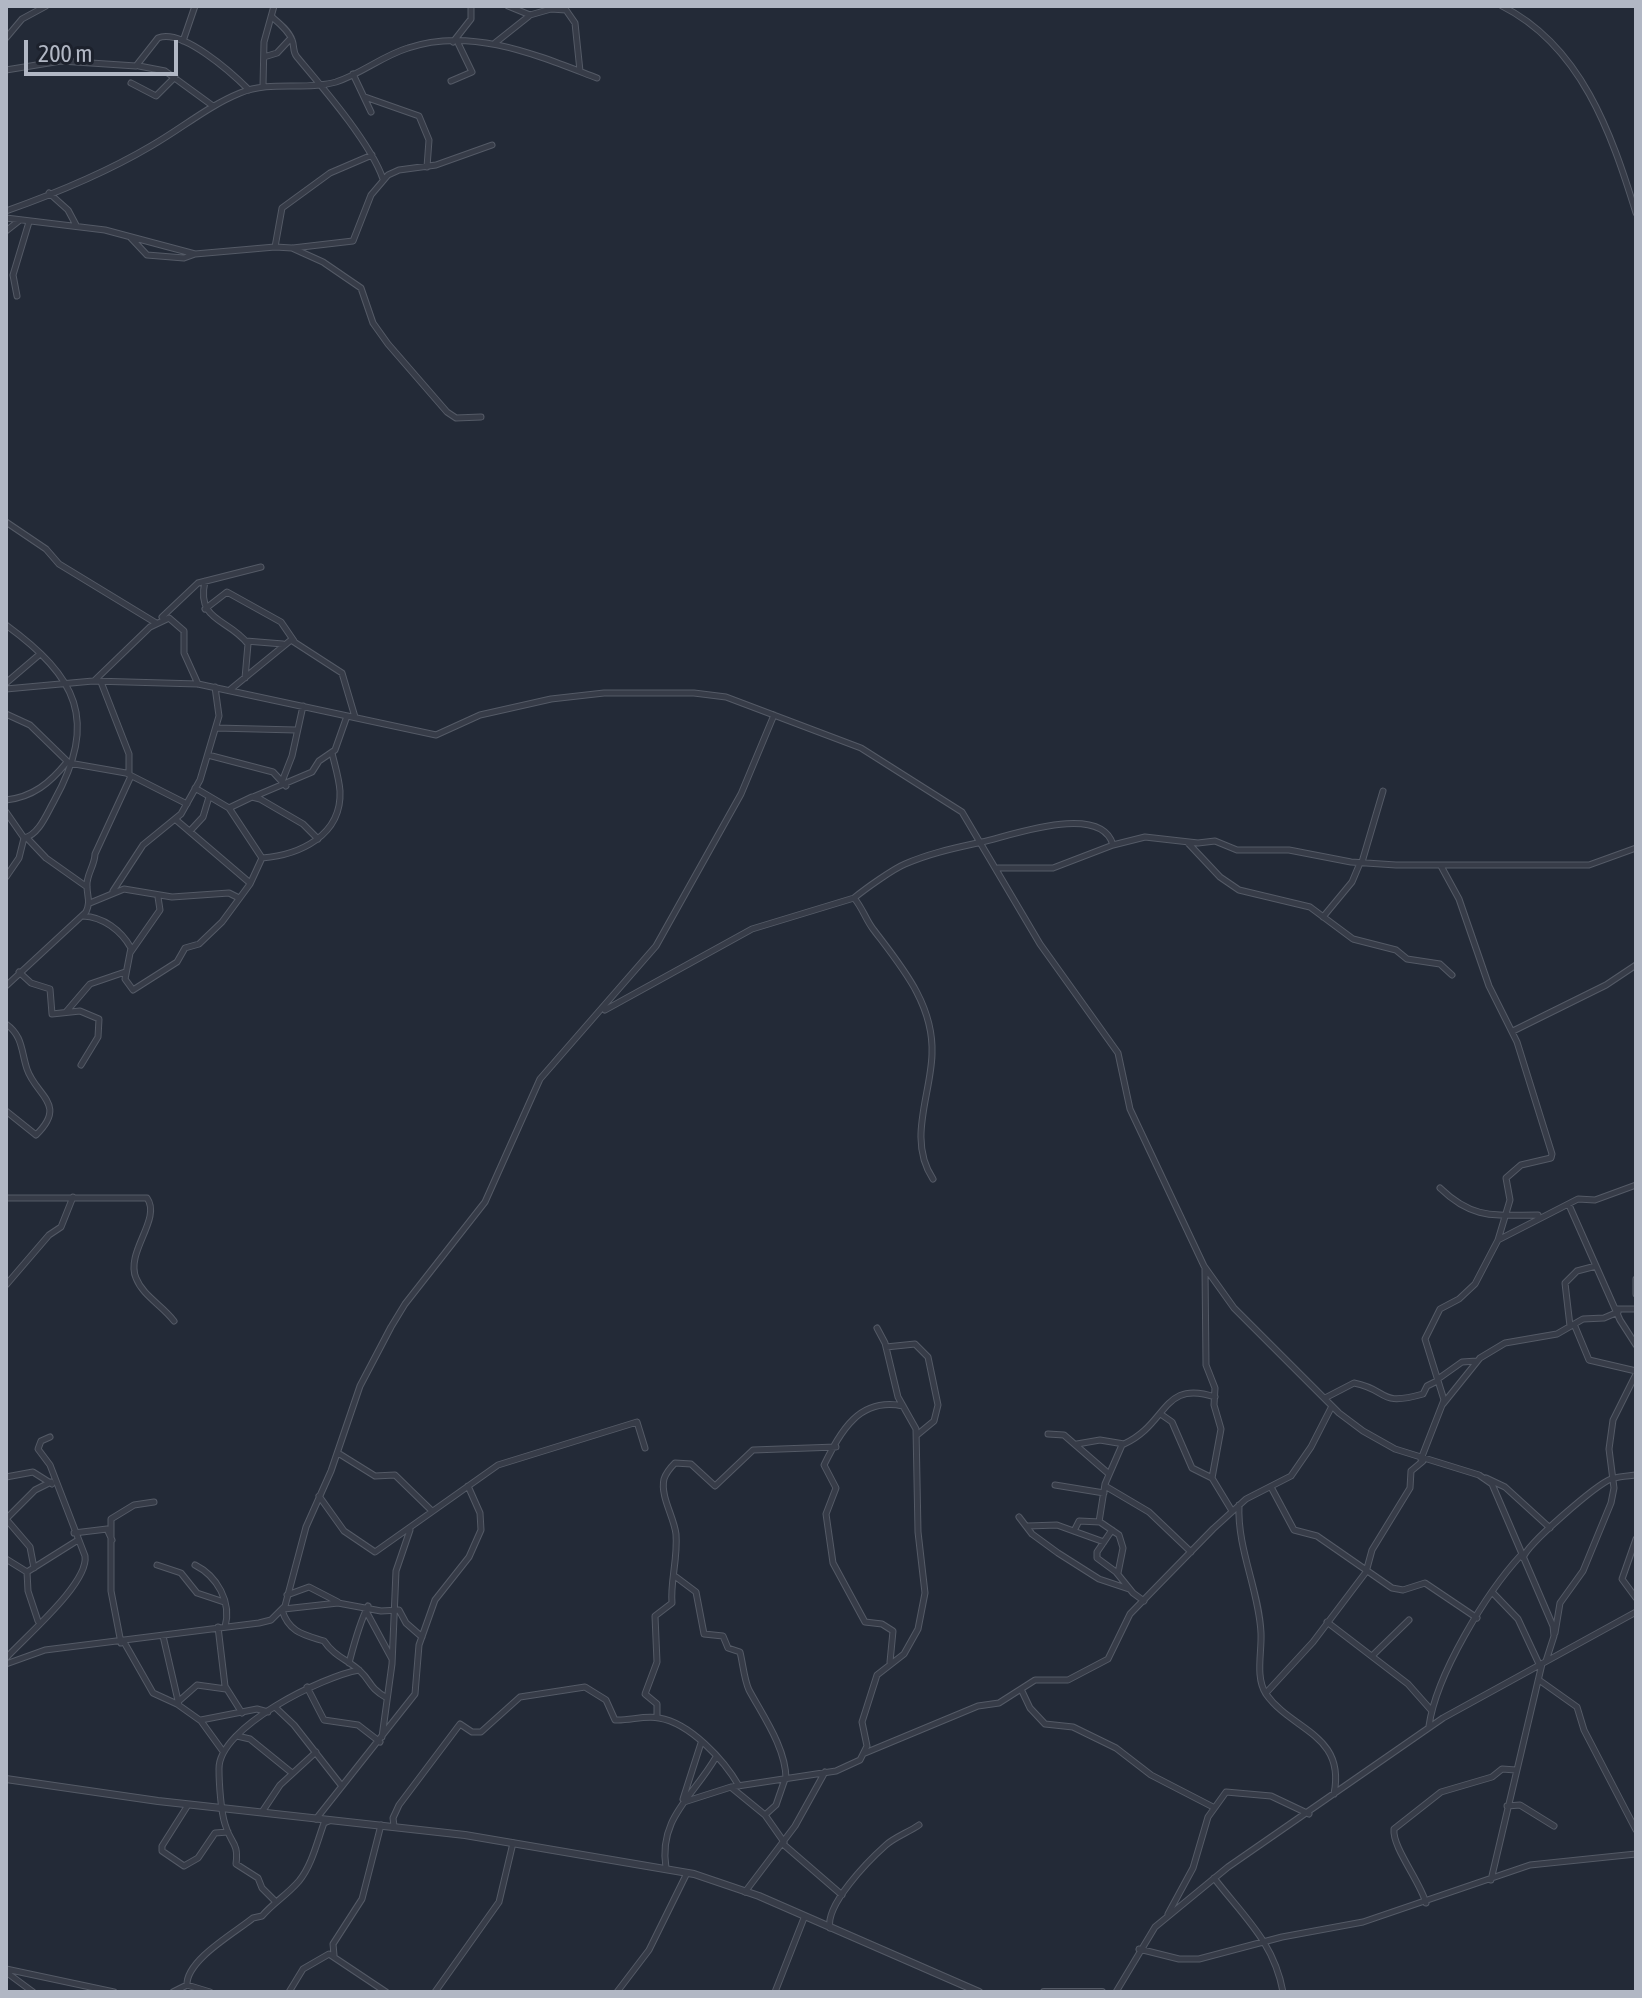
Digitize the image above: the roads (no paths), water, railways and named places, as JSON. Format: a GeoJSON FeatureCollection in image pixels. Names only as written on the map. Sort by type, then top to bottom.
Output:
{"type":"FeatureCollection","features":[{"type":"Feature","properties":{"kind":"street"},"geometry":{"type":"LineString","coordinates":[[6,38],[22,19],[46,6]]}},
{"type":"Feature","properties":{"kind":"street"},"geometry":{"type":"LineString","coordinates":[[183,41],[195,6]]}},
{"type":"Feature","properties":{"kind":"street"},"geometry":{"type":"LineString","coordinates":[[263,86],[264,57],[274,6]]}},
{"type":"Feature","properties":{"kind":"street"},"geometry":{"type":"LineString","coordinates":[[455,43],[471,19],[471,6]]}},
{"type":"Feature","properties":{"kind":"street"},"geometry":{"type":"LineString","coordinates":[[508,6],[530,15]]}},
{"type":"Feature","properties":{"kind":"street"},"geometry":{"type":"LineString","coordinates":[[1502,6],[1546,34],[1582,82],[1617,149],[1636,213]]}},
{"type":"Feature","properties":{"kind":"street"},"geometry":{"type":"LineString","coordinates":[[495,43],[530,15],[556,8],[570,14],[577,33],[580,71]]}},
{"type":"Feature","properties":{"kind":"street"},"geometry":{"type":"LineString","coordinates":[[272,17],[292,38],[294,54],[324,85],[336,107],[372,155],[383,179]]}},
{"type":"Feature","properties":{"kind":"street"},"geometry":{"type":"LineString","coordinates":[[138,66],[158,38],[171,36],[225,67],[249,90]]}},
{"type":"Feature","properties":{"kind":"street"},"geometry":{"type":"LineString","coordinates":[[264,57],[277,53],[292,38]]}},
{"type":"Feature","properties":{"kind":"street"},"geometry":{"type":"LineString","coordinates":[[451,81],[472,72],[455,43]]}},
{"type":"Feature","properties":{"kind":"street"},"geometry":{"type":"LineString","coordinates":[[6,211],[148,148],[213,106],[249,90],[263,86],[324,85],[408,47],[495,43],[597,78]]}},
{"type":"Feature","properties":{"kind":"street"},"geometry":{"type":"LineString","coordinates":[[6,70],[61,61],[154,67],[175,77],[213,106]]}},
{"type":"Feature","properties":{"kind":"street"},"geometry":{"type":"LineString","coordinates":[[353,74],[371,112]]}},
{"type":"Feature","properties":{"kind":"street"},"geometry":{"type":"LineString","coordinates":[[131,83],[156,96],[175,77]]}},
{"type":"Feature","properties":{"kind":"street"},"geometry":{"type":"LineString","coordinates":[[365,97],[419,116],[429,140],[427,167]]}},
{"type":"Feature","properties":{"kind":"street"},"geometry":{"type":"LineString","coordinates":[[130,237],[147,255],[184,258],[195,254],[353,241],[371,195],[383,179],[399,170],[427,167],[492,145]]}},
{"type":"Feature","properties":{"kind":"street"},"geometry":{"type":"LineString","coordinates":[[275,247],[284,207],[330,173],[372,155]]}},
{"type":"Feature","properties":{"kind":"street"},"geometry":{"type":"LineString","coordinates":[[49,193],[68,210],[76,225]]}},
{"type":"Feature","properties":{"kind":"street"},"geometry":{"type":"LineString","coordinates":[[6,218],[76,225],[195,254]]}},
{"type":"Feature","properties":{"kind":"street"},"geometry":{"type":"LineString","coordinates":[[6,231],[20,220]]}},
{"type":"Feature","properties":{"kind":"street"},"geometry":{"type":"LineString","coordinates":[[17,296],[12,278],[29,222]]}},
{"type":"Feature","properties":{"kind":"street"},"geometry":{"type":"LineString","coordinates":[[292,248],[333,267],[361,288],[373,323],[447,412],[456,418],[481,417]]}},
{"type":"Feature","properties":{"kind":"street"},"geometry":{"type":"LineString","coordinates":[[6,274],[12,278]]}},
{"type":"Feature","properties":{"kind":"street"},"geometry":{"type":"LineString","coordinates":[[6,522],[46,549],[59,564],[156,622],[172,619],[184,631],[184,653],[198,684]]}},
{"type":"Feature","properties":{"kind":"street"},"geometry":{"type":"LineString","coordinates":[[93,681],[196,585],[261,567]]}},
{"type":"Feature","properties":{"kind":"street"},"geometry":{"type":"LineString","coordinates":[[205,581],[202,598],[205,609],[246,641],[250,648],[245,679]]}},
{"type":"Feature","properties":{"kind":"street"},"geometry":{"type":"LineString","coordinates":[[205,609],[227,592],[281,622],[294,641],[342,673],[355,718]]}},
{"type":"Feature","properties":{"kind":"street"},"geometry":{"type":"LineString","coordinates":[[6,625],[40,654],[67,684],[78,721],[70,762],[43,820],[26,838],[19,858],[7,874]]}},
{"type":"Feature","properties":{"kind":"street"},"geometry":{"type":"LineString","coordinates":[[246,641],[284,644],[294,641]]}},
{"type":"Feature","properties":{"kind":"street"},"geometry":{"type":"LineString","coordinates":[[230,689],[284,644]]}},
{"type":"Feature","properties":{"kind":"street"},"geometry":{"type":"LineString","coordinates":[[6,686],[40,654]]}},
{"type":"Feature","properties":{"kind":"street"},"geometry":{"type":"LineString","coordinates":[[6,686],[93,681],[198,684],[436,735],[467,719],[510,706],[604,693],[712,695],[861,748],[962,812],[998,868],[1040,944],[1118,1053],[1130,1109],[1205,1268],[1234,1308],[1332,1406],[1371,1436],[1422,1460],[1497,1481],[1550,1528]]}},
{"type":"Feature","properties":{"kind":"street"},"geometry":{"type":"LineString","coordinates":[[6,986],[83,916],[89,904],[87,887],[99,841],[130,775],[129,754],[101,682]]}},
{"type":"Feature","properties":{"kind":"street"},"geometry":{"type":"LineString","coordinates":[[113,891],[143,845],[175,819],[195,788],[216,728],[219,709],[215,687]]}},
{"type":"Feature","properties":{"kind":"street"},"geometry":{"type":"LineString","coordinates":[[283,779],[292,756],[303,706]]}},
{"type":"Feature","properties":{"kind":"street"},"geometry":{"type":"LineString","coordinates":[[6,714],[30,725],[70,762],[130,775],[187,804]]}},
{"type":"Feature","properties":{"kind":"street"},"geometry":{"type":"LineString","coordinates":[[6,1658],[271,1620],[282,1610],[296,1555],[338,1453],[360,1386],[405,1304],[485,1202],[540,1079],[601,1012],[667,928],[741,794],[774,715]]}},
{"type":"Feature","properties":{"kind":"street"},"geometry":{"type":"LineString","coordinates":[[262,858],[294,854],[318,839],[334,819],[340,799],[332,753],[347,716]]}},
{"type":"Feature","properties":{"kind":"street"},"geometry":{"type":"LineString","coordinates":[[216,728],[296,730]]}},
{"type":"Feature","properties":{"kind":"street"},"geometry":{"type":"LineString","coordinates":[[229,808],[308,775],[319,761],[332,753]]}},
{"type":"Feature","properties":{"kind":"street"},"geometry":{"type":"LineString","coordinates":[[208,755],[263,768],[283,779],[286,786]]}},
{"type":"Feature","properties":{"kind":"street"},"geometry":{"type":"LineString","coordinates":[[6,800],[20,799],[43,787],[70,762]]}},
{"type":"Feature","properties":{"kind":"street"},"geometry":{"type":"LineString","coordinates":[[195,788],[229,808],[262,858]]}},
{"type":"Feature","properties":{"kind":"street"},"geometry":{"type":"LineString","coordinates":[[1323,917],[1352,882],[1383,791]]}},
{"type":"Feature","properties":{"kind":"street"},"geometry":{"type":"LineString","coordinates":[[190,831],[203,817],[209,796]]}},
{"type":"Feature","properties":{"kind":"street"},"geometry":{"type":"LineString","coordinates":[[253,797],[303,824],[318,839]]}},
{"type":"Feature","properties":{"kind":"street"},"geometry":{"type":"LineString","coordinates":[[6,812],[46,858],[87,887]]}},
{"type":"Feature","properties":{"kind":"street"},"geometry":{"type":"LineString","coordinates":[[175,819],[250,883]]}},
{"type":"Feature","properties":{"kind":"street"},"geometry":{"type":"LineString","coordinates":[[6,824],[13,821]]}},
{"type":"Feature","properties":{"kind":"street"},"geometry":{"type":"LineString","coordinates":[[601,1012],[726,946],[746,932],[854,898],[901,865],[950,848],[1037,828],[1072,824],[1107,833],[1113,845]]}},
{"type":"Feature","properties":{"kind":"street"},"geometry":{"type":"LineString","coordinates":[[998,868],[1053,868],[1113,845],[1145,837],[1187,842],[1215,841],[1237,850],[1289,850],[1361,863],[1440,865],[1589,865],[1636,848]]}},
{"type":"Feature","properties":{"kind":"street"},"geometry":{"type":"LineString","coordinates":[[1187,842],[1220,877],[1239,890],[1310,907],[1353,939],[1396,950],[1407,959],[1440,964],[1452,975]]}},
{"type":"Feature","properties":{"kind":"street"},"geometry":{"type":"LineString","coordinates":[[157,896],[160,910],[130,953],[125,972],[128,987],[133,990],[177,962],[188,947],[201,942],[222,922],[250,883],[262,858]]}},
{"type":"Feature","properties":{"kind":"street"},"geometry":{"type":"LineString","coordinates":[[1440,865],[1459,899],[1489,986],[1513,1031],[1552,1156],[1521,1165],[1508,1175],[1505,1183],[1510,1200],[1498,1240],[1475,1284],[1459,1299],[1440,1309],[1429,1328],[1426,1343],[1442,1404]]}},
{"type":"Feature","properties":{"kind":"street"},"geometry":{"type":"LineString","coordinates":[[89,904],[113,891],[124,889],[157,896],[229,893],[237,897]]}},
{"type":"Feature","properties":{"kind":"street"},"geometry":{"type":"LineString","coordinates":[[854,898],[873,929],[906,970],[927,1018],[933,1052],[924,1092],[921,1141],[924,1163],[933,1179]]}},
{"type":"Feature","properties":{"kind":"street"},"geometry":{"type":"LineString","coordinates":[[83,916],[111,925],[126,941],[130,953]]}},
{"type":"Feature","properties":{"kind":"street"},"geometry":{"type":"LineString","coordinates":[[1513,1031],[1606,985],[1636,965]]}},
{"type":"Feature","properties":{"kind":"street"},"geometry":{"type":"LineString","coordinates":[[19,972],[31,983],[50,989],[52,1014],[93,1014],[100,1022],[96,1042],[81,1065]]}},
{"type":"Feature","properties":{"kind":"street"},"geometry":{"type":"LineString","coordinates":[[66,1012],[90,984],[125,972]]}},
{"type":"Feature","properties":{"kind":"street"},"geometry":{"type":"LineString","coordinates":[[6,1024],[22,1043],[26,1068],[45,1095],[50,1109],[46,1124],[36,1135],[6,1111]]}},
{"type":"Feature","properties":{"kind":"street"},"geometry":{"type":"LineString","coordinates":[[1498,1240],[1578,1199],[1595,1200],[1636,1185]]}},
{"type":"Feature","properties":{"kind":"street"},"geometry":{"type":"LineString","coordinates":[[1440,1188],[1467,1210],[1504,1215],[1544,1215]]}},
{"type":"Feature","properties":{"kind":"street"},"geometry":{"type":"LineString","coordinates":[[6,1285],[39,1251],[49,1235],[61,1227],[73,1197]]}},
{"type":"Feature","properties":{"kind":"street"},"geometry":{"type":"LineString","coordinates":[[6,1198],[148,1199],[151,1212],[138,1247],[134,1274],[147,1295],[174,1321]]}},
{"type":"Feature","properties":{"kind":"street"},"geometry":{"type":"LineString","coordinates":[[1569,1205],[1617,1311],[1636,1345]]}},
{"type":"Feature","properties":{"kind":"street"},"geometry":{"type":"LineString","coordinates":[[1491,1880],[1542,1663],[1554,1634],[1560,1603],[1583,1571],[1611,1503],[1613,1478],[1609,1449],[1613,1420],[1636,1373],[1589,1360],[1572,1325],[1564,1287],[1566,1280],[1577,1271],[1596,1266]]}},
{"type":"Feature","properties":{"kind":"street"},"geometry":{"type":"LineString","coordinates":[[1205,1268],[1205,1359],[1221,1429],[1212,1478]]}},
{"type":"Feature","properties":{"kind":"street"},"geometry":{"type":"LineString","coordinates":[[1636,1279],[1636,1294]]}},
{"type":"Feature","properties":{"kind":"street"},"geometry":{"type":"LineString","coordinates":[[1266,1693],[1366,1572],[1372,1550],[1410,1488],[1411,1471],[1422,1460],[1442,1404],[1478,1361],[1505,1343],[1557,1334],[1572,1325],[1617,1311],[1636,1309]]}},
{"type":"Feature","properties":{"kind":"street"},"geometry":{"type":"LineString","coordinates":[[865,1753],[862,1722],[877,1675],[910,1646],[922,1617],[924,1598],[918,1532],[917,1435],[894,1384],[886,1347],[877,1328]]}},
{"type":"Feature","properties":{"kind":"street"},"geometry":{"type":"LineString","coordinates":[[886,1347],[915,1344],[928,1357],[937,1412],[934,1421],[917,1435]]}},
{"type":"Feature","properties":{"kind":"street"},"geometry":{"type":"LineString","coordinates":[[1325,1398],[1354,1383],[1388,1400],[1400,1400],[1423,1394],[1427,1386],[1462,1362],[1478,1361]]}},
{"type":"Feature","properties":{"kind":"street"},"geometry":{"type":"LineString","coordinates":[[1099,1522],[1105,1486],[1122,1445],[1142,1434],[1162,1415],[1170,1401],[1185,1393],[1215,1397]]}},
{"type":"Feature","properties":{"kind":"street"},"geometry":{"type":"LineString","coordinates":[[889,1663],[893,1631],[882,1624],[865,1622],[833,1563],[826,1514],[836,1488],[824,1465],[849,1420],[859,1412],[881,1403],[904,1406]]}},
{"type":"Feature","properties":{"kind":"street"},"geometry":{"type":"LineString","coordinates":[[683,1803],[731,1787],[850,1766],[865,1753],[978,1706],[999,1703],[1035,1680],[1068,1680],[1108,1659],[1125,1622],[1191,1552],[1239,1504],[1296,1470],[1332,1406]]}},
{"type":"Feature","properties":{"kind":"street"},"geometry":{"type":"LineString","coordinates":[[1162,1415],[1170,1419],[1176,1429],[1192,1468],[1212,1478],[1232,1511]]}},
{"type":"Feature","properties":{"kind":"street"},"geometry":{"type":"LineString","coordinates":[[319,1496],[341,1528],[371,1551],[410,1530],[432,1511],[502,1463],[637,1422],[645,1448]]}},
{"type":"Feature","properties":{"kind":"street"},"geometry":{"type":"LineString","coordinates":[[1048,1434],[1061,1434],[1077,1444],[1109,1474]]}},
{"type":"Feature","properties":{"kind":"street"},"geometry":{"type":"LineString","coordinates":[[6,1658],[82,1577],[86,1564],[50,1465],[38,1449],[41,1441],[50,1437]]}},
{"type":"Feature","properties":{"kind":"street"},"geometry":{"type":"LineString","coordinates":[[1077,1444],[1100,1440],[1122,1445]]}},
{"type":"Feature","properties":{"kind":"street"},"geometry":{"type":"LineString","coordinates":[[657,1717],[657,1704],[645,1694],[657,1662],[654,1621],[659,1611],[672,1603],[671,1592],[676,1577],[675,1531],[664,1482],[672,1465],[691,1464],[715,1486],[753,1450],[836,1447]]}},
{"type":"Feature","properties":{"kind":"street"},"geometry":{"type":"LineString","coordinates":[[338,1453],[378,1477],[395,1475],[432,1511]]}},
{"type":"Feature","properties":{"kind":"street"},"geometry":{"type":"LineString","coordinates":[[6,1477],[33,1472],[51,1482],[59,1492]]}},
{"type":"Feature","properties":{"kind":"street"},"geometry":{"type":"LineString","coordinates":[[1429,1727],[1431,1710],[1442,1678],[1502,1576],[1522,1557],[1530,1544],[1613,1478],[1636,1475]]}},
{"type":"Feature","properties":{"kind":"street"},"geometry":{"type":"LineString","coordinates":[[1485,1478],[1497,1493],[1554,1634]]}},
{"type":"Feature","properties":{"kind":"street"},"geometry":{"type":"LineString","coordinates":[[34,1568],[30,1547],[6,1519],[35,1490],[51,1482]]}},
{"type":"Feature","properties":{"kind":"street"},"geometry":{"type":"LineString","coordinates":[[1055,1485],[1104,1493]]}},
{"type":"Feature","properties":{"kind":"street"},"geometry":{"type":"LineString","coordinates":[[316,1819],[381,1741],[416,1692],[415,1667],[435,1600],[469,1557],[481,1530],[480,1513],[468,1486]]}},
{"type":"Feature","properties":{"kind":"street"},"geometry":{"type":"LineString","coordinates":[[1105,1486],[1149,1512],[1191,1552]]}},
{"type":"Feature","properties":{"kind":"street"},"geometry":{"type":"LineString","coordinates":[[1271,1487],[1294,1530],[1317,1536],[1366,1572],[1400,1590],[1425,1583],[1477,1618]]}},
{"type":"Feature","properties":{"kind":"street"},"geometry":{"type":"LineString","coordinates":[[154,1502],[134,1505],[111,1517],[111,1591],[123,1642],[150,1690],[179,1704],[200,1720],[222,1750]]}},
{"type":"Feature","properties":{"kind":"street"},"geometry":{"type":"LineString","coordinates":[[1239,1504],[1241,1536],[1260,1625],[1261,1681],[1266,1693],[1308,1727],[1327,1749],[1338,1777],[1334,1795]]}},
{"type":"Feature","properties":{"kind":"street"},"geometry":{"type":"LineString","coordinates":[[1019,1517],[1034,1536],[1084,1570],[1129,1589]]}},
{"type":"Feature","properties":{"kind":"street"},"geometry":{"type":"LineString","coordinates":[[1074,1531],[1079,1521],[1099,1522],[1112,1530],[1123,1544],[1118,1574]]}},
{"type":"Feature","properties":{"kind":"street"},"geometry":{"type":"LineString","coordinates":[[1028,1526],[1054,1524],[1104,1542]]}},
{"type":"Feature","properties":{"kind":"street"},"geometry":{"type":"LineString","coordinates":[[74,1533],[107,1529],[112,1540]]}},
{"type":"Feature","properties":{"kind":"street"},"geometry":{"type":"LineString","coordinates":[[381,1741],[392,1659],[396,1571],[410,1530]]}},
{"type":"Feature","properties":{"kind":"street"},"geometry":{"type":"LineString","coordinates":[[1112,1530],[1097,1558],[1144,1601]]}},
{"type":"Feature","properties":{"kind":"street"},"geometry":{"type":"LineString","coordinates":[[1636,1539],[1622,1579],[1636,1598]]}},
{"type":"Feature","properties":{"kind":"street"},"geometry":{"type":"LineString","coordinates":[[27,1572],[78,1540]]}},
{"type":"Feature","properties":{"kind":"street"},"geometry":{"type":"LineString","coordinates":[[6,1559],[27,1572]]}},
{"type":"Feature","properties":{"kind":"street"},"geometry":{"type":"LineString","coordinates":[[157,1565],[181,1573],[197,1593],[224,1602]]}},
{"type":"Feature","properties":{"kind":"street"},"geometry":{"type":"LineString","coordinates":[[195,1565],[213,1576],[224,1602],[222,1627],[227,1689],[242,1713]]}},
{"type":"Feature","properties":{"kind":"street"},"geometry":{"type":"LineString","coordinates":[[27,1572],[28,1591],[38,1622]]}},
{"type":"Feature","properties":{"kind":"street"},"geometry":{"type":"LineString","coordinates":[[676,1577],[696,1592],[704,1634],[723,1636],[728,1648],[740,1652],[747,1685],[762,1710],[784,1762],[785,1779],[776,1805],[765,1815]]}},
{"type":"Feature","properties":{"kind":"street"},"geometry":{"type":"LineString","coordinates":[[287,1595],[309,1587],[338,1603]]}},
{"type":"Feature","properties":{"kind":"street"},"geometry":{"type":"LineString","coordinates":[[1493,1593],[1518,1619],[1542,1663]]}},
{"type":"Feature","properties":{"kind":"street"},"geometry":{"type":"LineString","coordinates":[[282,1610],[338,1603],[381,1611],[401,1611],[406,1623],[422,1637]]}},
{"type":"Feature","properties":{"kind":"street"},"geometry":{"type":"LineString","coordinates":[[367,1608],[392,1659]]}},
{"type":"Feature","properties":{"kind":"street"},"geometry":{"type":"LineString","coordinates":[[349,1663],[367,1608]]}},
{"type":"Feature","properties":{"kind":"street"},"geometry":{"type":"LineString","coordinates":[[282,1610],[290,1626],[303,1637],[322,1640],[331,1652],[359,1670],[373,1690],[387,1698]]}},
{"type":"Feature","properties":{"kind":"street"},"geometry":{"type":"LineString","coordinates":[[1116,1992],[1139,1949],[1168,1915],[1214,1878],[1429,1727],[1636,1612]]}},
{"type":"Feature","properties":{"kind":"street"},"geometry":{"type":"LineString","coordinates":[[1373,1655],[1409,1620]]}},
{"type":"Feature","properties":{"kind":"street"},"geometry":{"type":"LineString","coordinates":[[1327,1622],[1408,1684],[1431,1710]]}},
{"type":"Feature","properties":{"kind":"street"},"geometry":{"type":"LineString","coordinates":[[163,1636],[179,1704]]}},
{"type":"Feature","properties":{"kind":"street"},"geometry":{"type":"LineString","coordinates":[[275,1901],[263,1891],[258,1878],[238,1866],[239,1851],[228,1832],[224,1808],[219,1767],[222,1750],[268,1712],[307,1687],[359,1670]]}},
{"type":"Feature","properties":{"kind":"street"},"geometry":{"type":"LineString","coordinates":[[1539,1680],[1577,1707],[1584,1730],[1636,1830]]}},
{"type":"Feature","properties":{"kind":"street"},"geometry":{"type":"LineString","coordinates":[[179,1704],[197,1685],[227,1689]]}},
{"type":"Feature","properties":{"kind":"street"},"geometry":{"type":"LineString","coordinates":[[307,1687],[324,1720],[358,1725],[381,1741]]}},
{"type":"Feature","properties":{"kind":"street"},"geometry":{"type":"LineString","coordinates":[[394,1826],[393,1818],[399,1805],[456,1728],[462,1724],[472,1732],[481,1732],[520,1697],[585,1687],[606,1700],[615,1720],[657,1717],[683,1729],[716,1757],[739,1786]]}},
{"type":"Feature","properties":{"kind":"street"},"geometry":{"type":"LineString","coordinates":[[1021,1689],[1030,1708],[1045,1724],[1073,1727],[1116,1748],[1151,1775],[1213,1807]]}},
{"type":"Feature","properties":{"kind":"street"},"geometry":{"type":"LineString","coordinates":[[275,1707],[316,1752],[341,1786]]}},
{"type":"Feature","properties":{"kind":"street"},"geometry":{"type":"LineString","coordinates":[[200,1720],[257,1709],[268,1712]]}},
{"type":"Feature","properties":{"kind":"street"},"geometry":{"type":"LineString","coordinates":[[236,1736],[250,1739],[292,1773]]}},
{"type":"Feature","properties":{"kind":"street"},"geometry":{"type":"LineString","coordinates":[[683,1803],[701,1743]]}},
{"type":"Feature","properties":{"kind":"street"},"geometry":{"type":"LineString","coordinates":[[262,1812],[292,1773],[316,1752]]}},
{"type":"Feature","properties":{"kind":"street"},"geometry":{"type":"LineString","coordinates":[[666,1868],[665,1833],[716,1757]]}},
{"type":"Feature","properties":{"kind":"street"},"geometry":{"type":"LineString","coordinates":[[1426,1903],[1419,1881],[1394,1837],[1394,1829],[1447,1790],[1487,1779],[1502,1769],[1516,1770]]}},
{"type":"Feature","properties":{"kind":"street"},"geometry":{"type":"LineString","coordinates":[[745,1892],[783,1843],[826,1771]]}},
{"type":"Feature","properties":{"kind":"street"},"geometry":{"type":"LineString","coordinates":[[6,1779],[188,1805],[394,1826],[666,1868],[745,1892],[979,1992]]}},
{"type":"Feature","properties":{"kind":"street"},"geometry":{"type":"LineString","coordinates":[[731,1787],[765,1815],[783,1843],[842,1895]]}},
{"type":"Feature","properties":{"kind":"street"},"geometry":{"type":"LineString","coordinates":[[1168,1915],[1193,1868],[1213,1807],[1226,1792],[1239,1791],[1278,1798],[1309,1814]]}},
{"type":"Feature","properties":{"kind":"street"},"geometry":{"type":"LineString","coordinates":[[188,1805],[162,1846],[162,1851],[176,1863],[184,1866],[194,1861],[215,1833],[228,1832]]}},
{"type":"Feature","properties":{"kind":"street"},"geometry":{"type":"LineString","coordinates":[[1507,1806],[1520,1805],[1545,1824],[1554,1826]]}},
{"type":"Feature","properties":{"kind":"street"},"geometry":{"type":"LineString","coordinates":[[187,1985],[187,1977],[206,1953],[253,1918],[262,1916],[296,1884],[308,1869],[324,1823],[329,1821]]}},
{"type":"Feature","properties":{"kind":"street"},"geometry":{"type":"LineString","coordinates":[[334,1955],[333,1944],[363,1896],[381,1825]]}},
{"type":"Feature","properties":{"kind":"street"},"geometry":{"type":"LineString","coordinates":[[830,1928],[829,1912],[842,1895],[888,1843],[919,1825]]}},
{"type":"Feature","properties":{"kind":"street"},"geometry":{"type":"LineString","coordinates":[[435,1992],[503,1894],[513,1843]]}},
{"type":"Feature","properties":{"kind":"street"},"geometry":{"type":"LineString","coordinates":[[1139,1949],[1192,1960],[1266,1941],[1352,1925],[1426,1903],[1530,1865],[1636,1854]]}},
{"type":"Feature","properties":{"kind":"street"},"geometry":{"type":"LineString","coordinates":[[617,1992],[649,1950],[687,1873]]}},
{"type":"Feature","properties":{"kind":"street"},"geometry":{"type":"LineString","coordinates":[[1214,1878],[1266,1941],[1277,1965],[1283,1992]]}},
{"type":"Feature","properties":{"kind":"street"},"geometry":{"type":"LineString","coordinates":[[775,1992],[804,1918]]}},
{"type":"Feature","properties":{"kind":"street"},"geometry":{"type":"LineString","coordinates":[[289,1992],[300,1972],[324,1955],[334,1955],[386,1992]]}},
{"type":"Feature","properties":{"kind":"street"},"geometry":{"type":"LineString","coordinates":[[6,1970],[33,1992]]}},
{"type":"Feature","properties":{"kind":"street"},"geometry":{"type":"LineString","coordinates":[[6,1970],[114,1992]]}},
{"type":"Feature","properties":{"kind":"street"},"geometry":{"type":"LineString","coordinates":[[173,1992],[187,1985],[210,1992]]}},
{"type":"Feature","properties":{"kind":"street"},"geometry":{"type":"LineString","coordinates":[[1044,1992],[1102,1992]]}}]}
